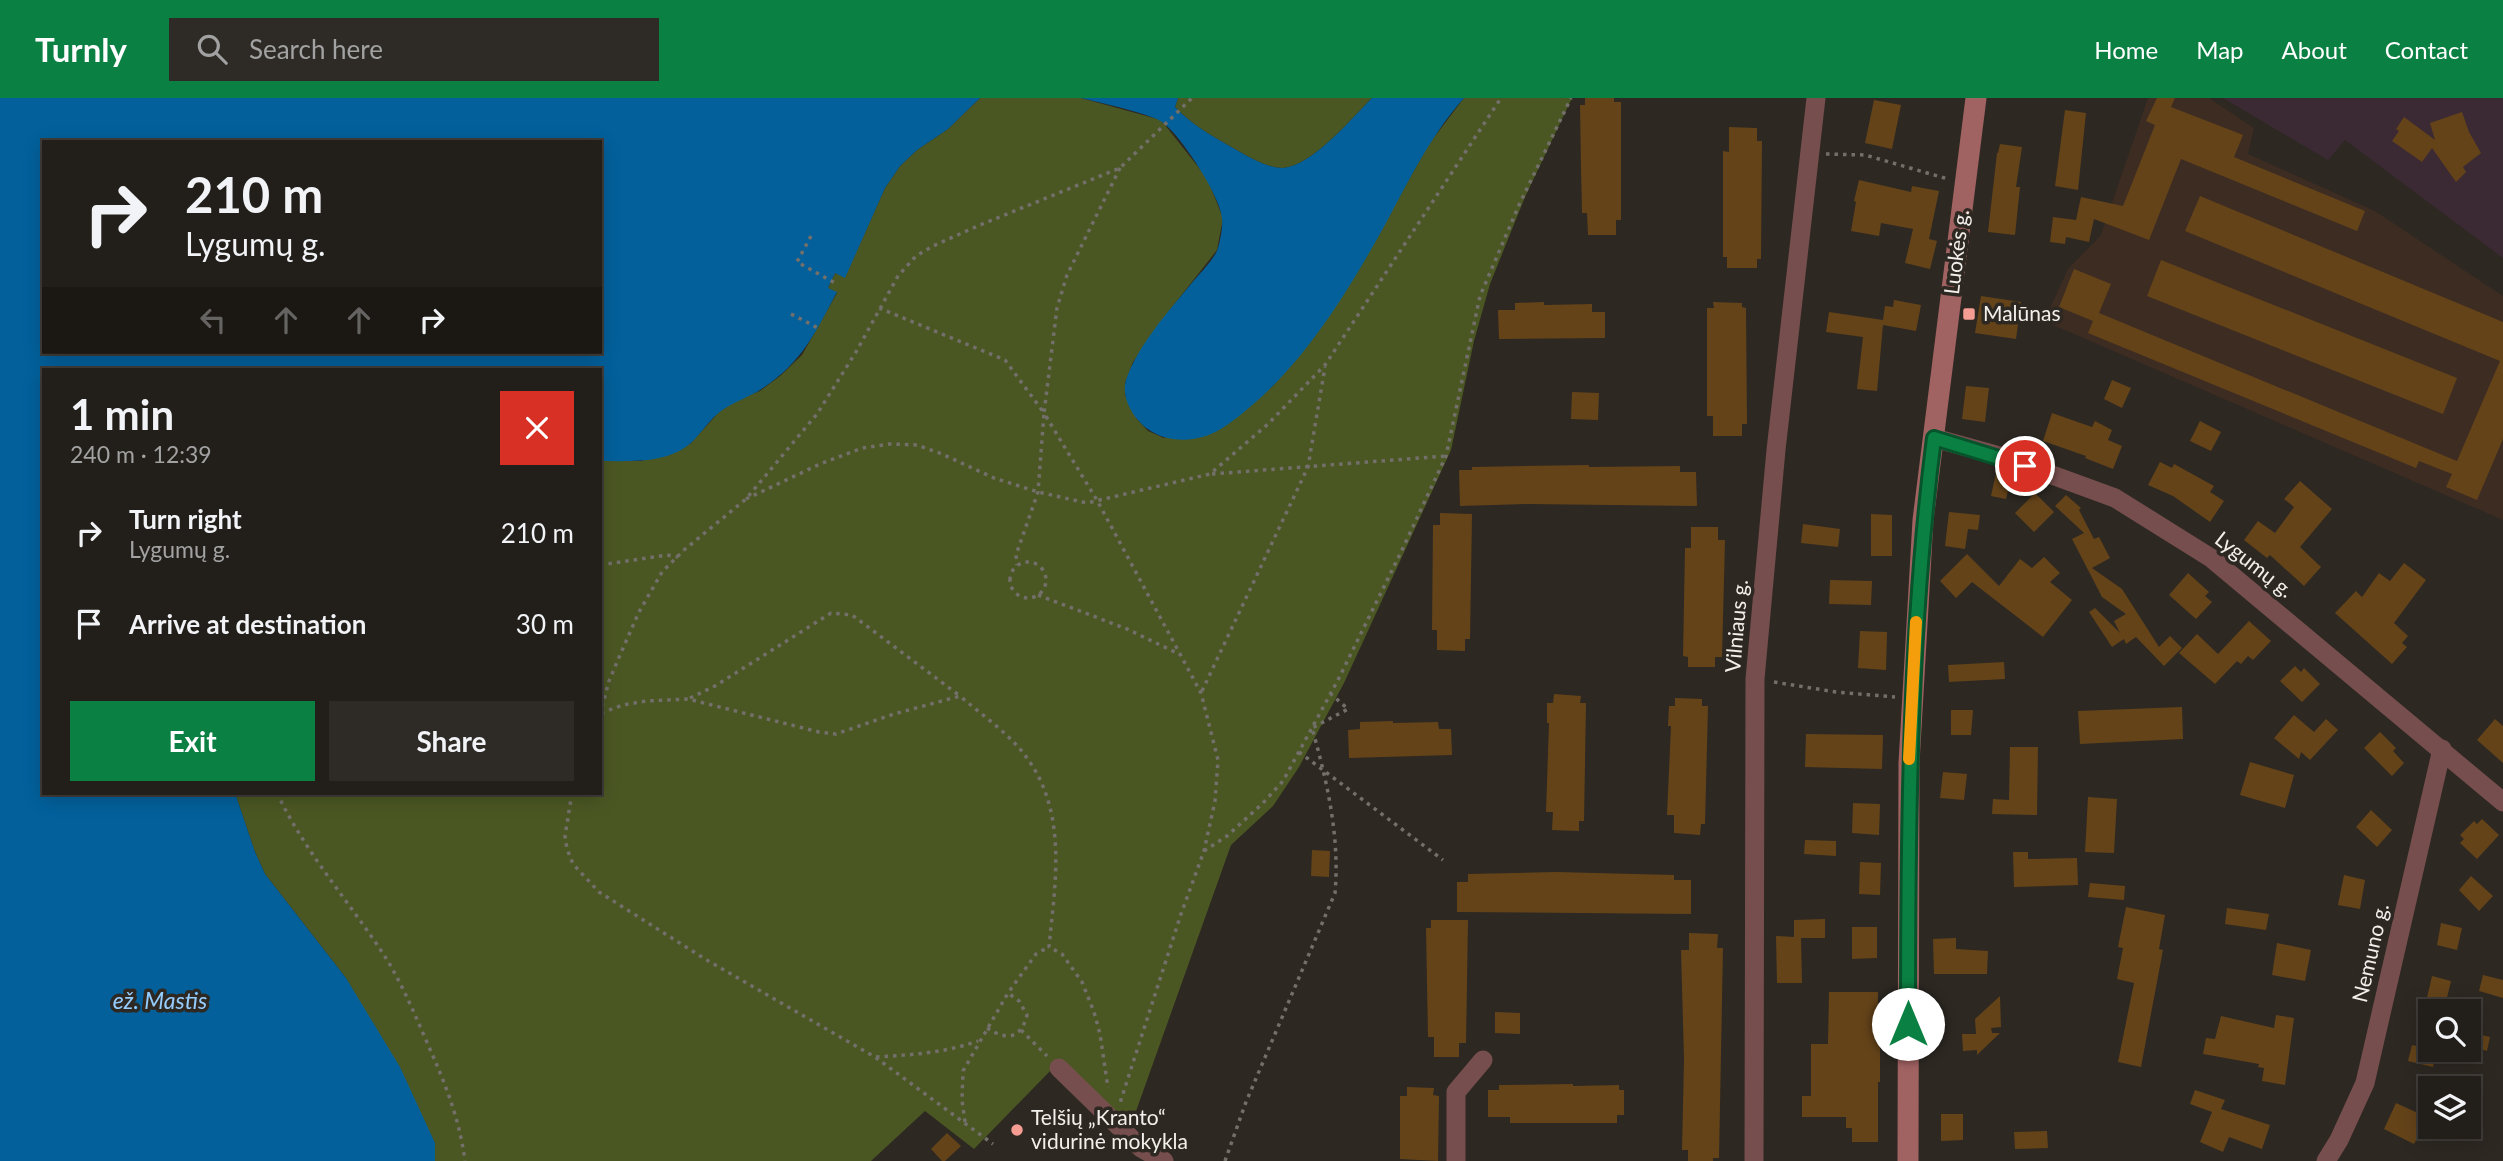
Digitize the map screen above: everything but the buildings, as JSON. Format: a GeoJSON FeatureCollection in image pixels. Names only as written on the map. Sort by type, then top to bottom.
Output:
{"type":"FeatureCollection","features":[{"type":"Feature","properties":{"kind":"main road","name":"Luokės g."},"geometry":{"type":"LineString","coordinates":[[1908,1161],[1908,833],[1911,698],[1923,520],[1976,98]]}},
{"type":"Feature","properties":{"kind":"street","name":"Vilniaus g."},"geometry":{"type":"LineString","coordinates":[[1754,1161],[1755,679],[1776,450],[1816,98]]}},
{"type":"Feature","properties":{"kind":"street","name":"Lygumų g."},"geometry":{"type":"LineString","coordinates":[[1934,438],[2003,457],[2115,498],[2211,558],[2503,802]]}},
{"type":"Feature","properties":{"kind":"street","name":"Nemuno g."},"geometry":{"type":"LineString","coordinates":[[2326,1161],[2339,1140],[2365,1083],[2442,749]]}},
{"type":"Feature","properties":{"kind":"street"},"geometry":{"type":"LineString","coordinates":[[1456,1161],[1456,1092],[1483,1060]]}},
{"type":"Feature","properties":{"kind":"street"},"geometry":{"type":"LineString","coordinates":[[1059,1068],[1114,1117],[1141,1148],[1164,1161]]}},
{"type":"Feature","properties":{"kind":"path"},"geometry":{"type":"LineString","coordinates":[[602,710],[609,681],[639,612],[662,572],[746,499],[817,414],[856,352],[898,276],[916,256],[933,246],[1120,168],[1192,98]]}},
{"type":"Feature","properties":{"kind":"path"},"geometry":{"type":"LineString","coordinates":[[1209,474],[1268,424],[1325,365],[1501,98]]}},
{"type":"Feature","properties":{"kind":"path"},"geometry":{"type":"LineString","coordinates":[[1204,851],[1227,836],[1283,781],[1331,694],[1446,456],[1480,296],[1519,205],[1571,98]]}},
{"type":"Feature","properties":{"kind":"path"},"geometry":{"type":"LineString","coordinates":[[1810,154],[1865,155],[1966,183]]}},
{"type":"Feature","properties":{"kind":"path"},"geometry":{"type":"LineString","coordinates":[[1017,565],[1031,562],[1041,568],[1046,579],[1038,595],[1026,598],[1020,596],[1011,588],[1010,577],[1017,565],[1016,555],[1038,492],[1044,413],[1057,308],[1067,275],[1120,168]]}},
{"type":"Feature","properties":{"kind":"path"},"geometry":{"type":"LineString","coordinates":[[811,236],[797,262],[837,284]]}},
{"type":"Feature","properties":{"kind":"path"},"geometry":{"type":"LineString","coordinates":[[879,308],[1004,360],[1044,413],[1098,502],[1201,693],[1212,730],[1218,760],[1215,801],[1204,851],[1114,1117]]}},
{"type":"Feature","properties":{"kind":"path"},"geometry":{"type":"LineString","coordinates":[[791,314],[820,329]]}},
{"type":"Feature","properties":{"kind":"path"},"geometry":{"type":"LineString","coordinates":[[1201,693],[1308,467],[1325,365]]}},
{"type":"Feature","properties":{"kind":"path"},"geometry":{"type":"LineString","coordinates":[[746,499],[862,447],[890,444],[917,445],[994,478],[1087,503],[1209,474],[1446,456]]}},
{"type":"Feature","properties":{"kind":"path"},"geometry":{"type":"LineString","coordinates":[[602,565],[667,555],[678,557]]}},
{"type":"Feature","properties":{"kind":"path"},"geometry":{"type":"LineString","coordinates":[[1038,595],[1127,629],[1181,655]]}},
{"type":"Feature","properties":{"kind":"path"},"geometry":{"type":"LineString","coordinates":[[688,699],[715,686],[831,613],[852,615],[960,696],[1010,738],[1027,757],[1040,778],[1050,804],[1056,836],[1049,947]]}},
{"type":"Feature","properties":{"kind":"path"},"geometry":{"type":"LineString","coordinates":[[1755,679],[1836,692],[1911,698]]}},
{"type":"Feature","properties":{"kind":"path"},"geometry":{"type":"LineString","coordinates":[[1331,694],[1348,709]]}},
{"type":"Feature","properties":{"kind":"path"},"geometry":{"type":"LineString","coordinates":[[602,714],[622,705],[688,699],[836,734],[894,713],[960,696]]}},
{"type":"Feature","properties":{"kind":"path"},"geometry":{"type":"LineString","coordinates":[[1312,728],[1348,709],[1354,709]]}},
{"type":"Feature","properties":{"kind":"path"},"geometry":{"type":"LineString","coordinates":[[1225,1161],[1335,893],[1338,862],[1325,771],[1312,728]]}},
{"type":"Feature","properties":{"kind":"path"},"geometry":{"type":"LineString","coordinates":[[1299,752],[1444,860]]}},
{"type":"Feature","properties":{"kind":"path"},"geometry":{"type":"LineString","coordinates":[[278,795],[291,822],[381,950],[405,991],[452,1100],[461,1130],[465,1161]]}},
{"type":"Feature","properties":{"kind":"path"},"geometry":{"type":"LineString","coordinates":[[572,795],[565,836],[567,849],[573,864],[599,892],[705,959],[875,1057],[993,1144]]}},
{"type":"Feature","properties":{"kind":"path"},"geometry":{"type":"LineString","coordinates":[[1049,947],[1062,954],[1082,982],[1094,1012],[1114,1117]]}},
{"type":"Feature","properties":{"kind":"path"},"geometry":{"type":"LineString","coordinates":[[965,1122],[962,1100],[963,1071],[1008,993],[1036,954],[1049,947]]}},
{"type":"Feature","properties":{"kind":"path"},"geometry":{"type":"LineString","coordinates":[[987,1028],[1005,1036],[1016,1035],[1021,1030],[1027,1015],[1019,1001],[1008,993]]}},
{"type":"Feature","properties":{"kind":"path"},"geometry":{"type":"LineString","coordinates":[[1021,1030],[1059,1068]]}},
{"type":"Feature","properties":{"kind":"path"},"geometry":{"type":"LineString","coordinates":[[875,1057],[956,1049],[980,1040]]}},
{"type":"Feature","properties":{"kind":"shaded area"},"geometry":{"type":"Polygon","coordinates":[[[2148,98],[2209,98],[2254,128],[2248,154],[2375,211],[2503,296],[2503,520],[2044,321],[2068,269],[2101,235],[2148,98]]]}},
{"type":"Feature","properties":{"kind":"shaded area"},"geometry":{"type":"Polygon","coordinates":[[[2223,98],[2503,98],[2503,258],[2345,140],[2328,160],[2223,98]]]}},
{"type":"Feature","properties":{"kind":"green space"},"geometry":{"type":"Polygon","coordinates":[[[980,98],[1081,98],[1161,120],[1207,178],[1223,218],[1217,250],[1133,362],[1125,383],[1125,395],[1137,419],[1148,431],[1164,438],[1272,387],[1314,337],[1345,292],[1429,144],[1464,98],[1572,98],[1525,197],[1490,284],[1474,341],[1451,450],[1344,683],[1299,767],[1273,806],[1231,845],[1125,1142],[1051,1070],[974,1149],[925,1111],[871,1161],[435,1161],[435,1143],[346,978],[265,874],[236,795],[602,795],[602,461],[641,461],[690,444],[719,412],[739,399],[760,391],[802,355],[837,293],[828,288],[835,273],[845,277],[885,188],[900,166],[917,150],[948,129],[980,98]]]}},
{"type":"Feature","properties":{"kind":"green space"},"geometry":{"type":"Polygon","coordinates":[[[1178,98],[1372,98],[1319,150],[1294,165],[1283,168],[1257,161],[1202,130],[1175,107],[1178,98]]]}},
{"type":"Feature","properties":{"kind":"water","name":"ež. Mastis"},"geometry":{"type":"Polygon","coordinates":[[[0,98],[980,98],[948,129],[917,150],[900,166],[885,188],[845,278],[835,273],[828,288],[837,292],[798,357],[763,388],[721,411],[692,442],[661,458],[602,461],[602,368],[42,368],[42,795],[236,795],[265,874],[346,978],[400,1067],[435,1143],[435,1161],[0,1161],[0,98]]]}},
{"type":"Feature","properties":{"kind":"water"},"geometry":{"type":"Polygon","coordinates":[[[1081,98],[1178,98],[1175,107],[1202,130],[1257,161],[1283,168],[1306,159],[1319,150],[1372,98],[1464,98],[1431,142],[1336,307],[1297,359],[1276,383],[1227,425],[1202,437],[1175,439],[1150,431],[1140,422],[1128,403],[1125,384],[1138,354],[1163,317],[1217,251],[1222,226],[1220,209],[1199,167],[1179,139],[1162,122],[1136,112],[1081,98]]]}},
{"type":"Feature","properties":{"kind":"slow traffic"},"geometry":{"type":"LineString","coordinates":[[1909,759],[1916,622]]}},
{"type":"Feature","properties":{"kind":"place","name":"Malūnas"},"geometry":{"type":"Point","coordinates":[1969,314]}},
{"type":"Feature","properties":{"kind":"place","name":"Telšių „Kranto“ vidurinė mokykla"},"geometry":{"type":"Point","coordinates":[1017,1130]}},
{"type":"Feature","properties":{"kind":"route"},"geometry":{"type":"LineString","coordinates":[[1908,1024],[1911,698],[1923,520],[1934,438],[2003,457],[2025,466]]}}]}
